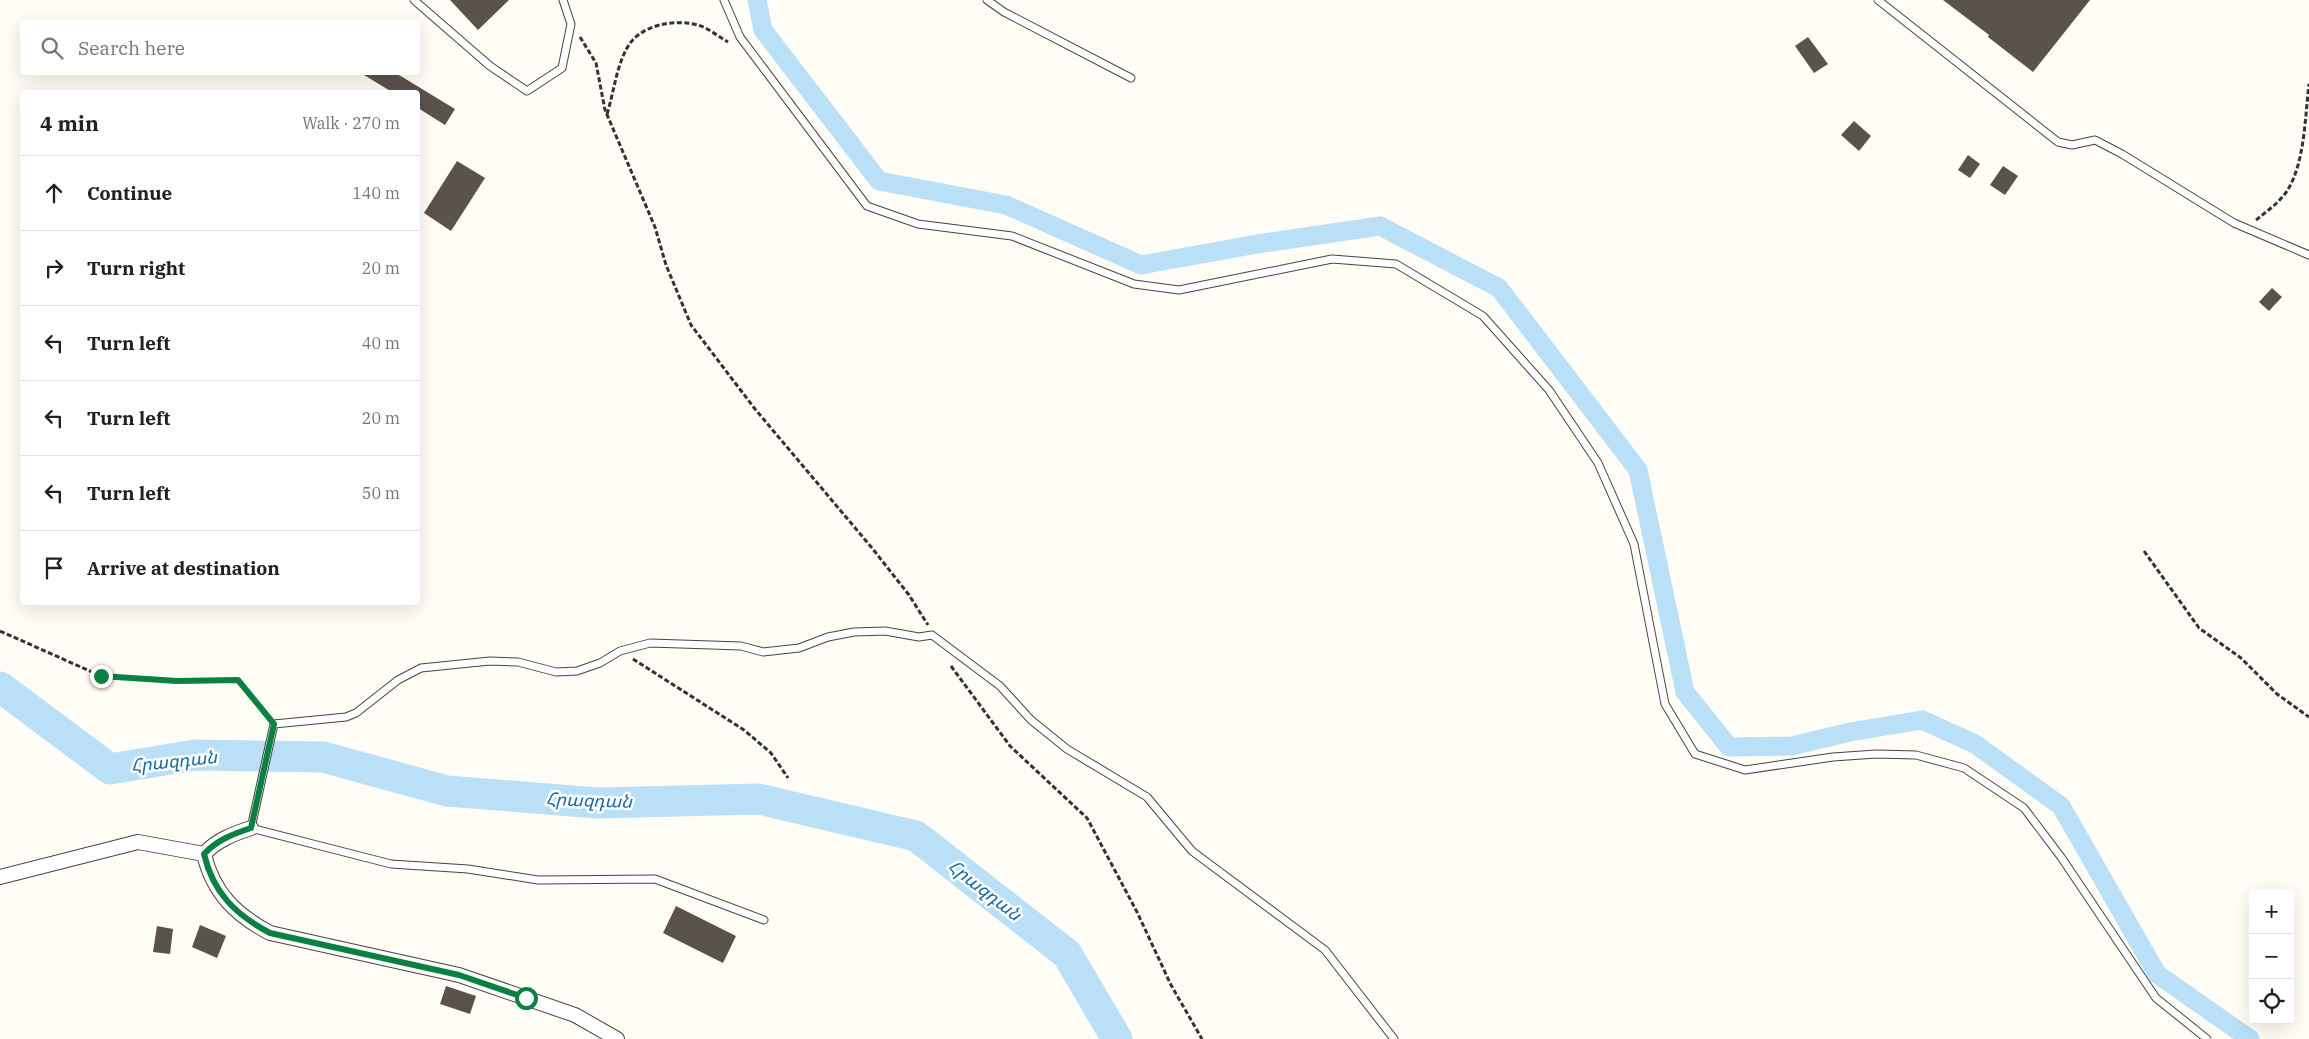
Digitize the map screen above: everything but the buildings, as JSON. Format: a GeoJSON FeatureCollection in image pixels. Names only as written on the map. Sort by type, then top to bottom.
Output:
{"type":"FeatureCollection","features":[{"type":"Feature","properties":{"kind":"street"},"geometry":{"type":"LineString","coordinates":[[204,854],[213,845],[231,834],[251,828]]}},
{"type":"Feature","properties":{"kind":"street"},"geometry":{"type":"LineString","coordinates":[[0,877],[138,842],[204,854]]}},
{"type":"Feature","properties":{"kind":"street"},"geometry":{"type":"LineString","coordinates":[[204,854],[207,869],[231,907],[249,922],[270,933],[459,975],[575,1015],[618,1039]]}},
{"type":"Feature","properties":{"kind":"lane"},"geometry":{"type":"LineString","coordinates":[[414,0],[490,66],[527,91],[562,68],[571,24],[563,0]]}},
{"type":"Feature","properties":{"kind":"lane"},"geometry":{"type":"LineString","coordinates":[[724,0],[740,37],[867,206],[918,224],[1012,236],[1134,284],[1179,290],[1332,260],[1396,264],[1483,316],[1549,390],[1598,462],[1634,544],[1665,704],[1695,754],[1746,770],[1833,757],[1876,754],[1916,755],[1964,768],[2024,808],[2061,857],[2156,998],[2208,1039]]}},
{"type":"Feature","properties":{"kind":"lane"},"geometry":{"type":"LineString","coordinates":[[987,0],[1004,12],[1131,78]]}},
{"type":"Feature","properties":{"kind":"lane"},"geometry":{"type":"LineString","coordinates":[[1878,0],[2058,142],[2072,145],[2096,140],[2234,223],[2309,255]]}},
{"type":"Feature","properties":{"kind":"lane"},"geometry":{"type":"LineString","coordinates":[[764,920],[655,879],[538,880],[468,869],[391,864],[251,828],[274,724],[346,717],[356,712],[398,680],[421,668],[490,661],[518,662],[556,672],[577,672],[600,663],[620,651],[650,643],[741,646],[763,652],[799,648],[828,637],[854,632],[885,631],[918,637],[932,635],[1000,686],[1031,720],[1066,749],[1147,797],[1192,852],[1325,950],[1394,1039]]}},
{"type":"Feature","properties":{"kind":"path"},"geometry":{"type":"LineString","coordinates":[[607,114],[617,72],[628,46],[645,30],[669,22],[700,25],[734,45]]}},
{"type":"Feature","properties":{"kind":"path"},"geometry":{"type":"LineString","coordinates":[[571,24],[596,63],[607,114],[615,137],[655,227],[666,265],[692,325],[755,409],[872,548],[922,613],[932,635]]}},
{"type":"Feature","properties":{"kind":"path"},"geometry":{"type":"LineString","coordinates":[[2245,228],[2276,204],[2292,182],[2299,156],[2309,84]]}},
{"type":"Feature","properties":{"kind":"path"},"geometry":{"type":"LineString","coordinates":[[2144,551],[2199,628],[2240,658],[2276,694],[2309,716]]}},
{"type":"Feature","properties":{"kind":"path"},"geometry":{"type":"LineString","coordinates":[[0,632],[101,676],[177,681],[238,680],[274,724]]}},
{"type":"Feature","properties":{"kind":"path"},"geometry":{"type":"LineString","coordinates":[[620,651],[744,730],[771,753],[788,778]]}},
{"type":"Feature","properties":{"kind":"path"},"geometry":{"type":"LineString","coordinates":[[947,660],[1010,746],[1087,818],[1137,912],[1171,985],[1202,1039]]}},
{"type":"Feature","properties":{"kind":"waterway"},"geometry":{"type":"LineString","coordinates":[[757,0],[763,30],[879,181],[1006,205],[1141,265],[1257,244],[1380,226],[1499,288],[1638,470],[1685,692],[1729,747],[1792,746],[1850,732],[1922,720],[1975,744],[2061,806],[2157,974],[2250,1039]]}},
{"type":"Feature","properties":{"kind":"waterway","name":"Հրազդան"},"geometry":{"type":"LineString","coordinates":[[0,687],[110,769],[195,755],[323,757],[447,791],[597,803],[759,799],[916,836],[1067,954],[1117,1039]]}},
{"type":"Feature","properties":{"kind":"route"},"geometry":{"type":"LineString","coordinates":[[101,676],[177,681],[238,680],[274,724],[251,828],[231,834],[213,845],[204,854],[207,869],[219,889],[231,907],[249,922],[270,933],[459,975],[526,998]]}}]}
